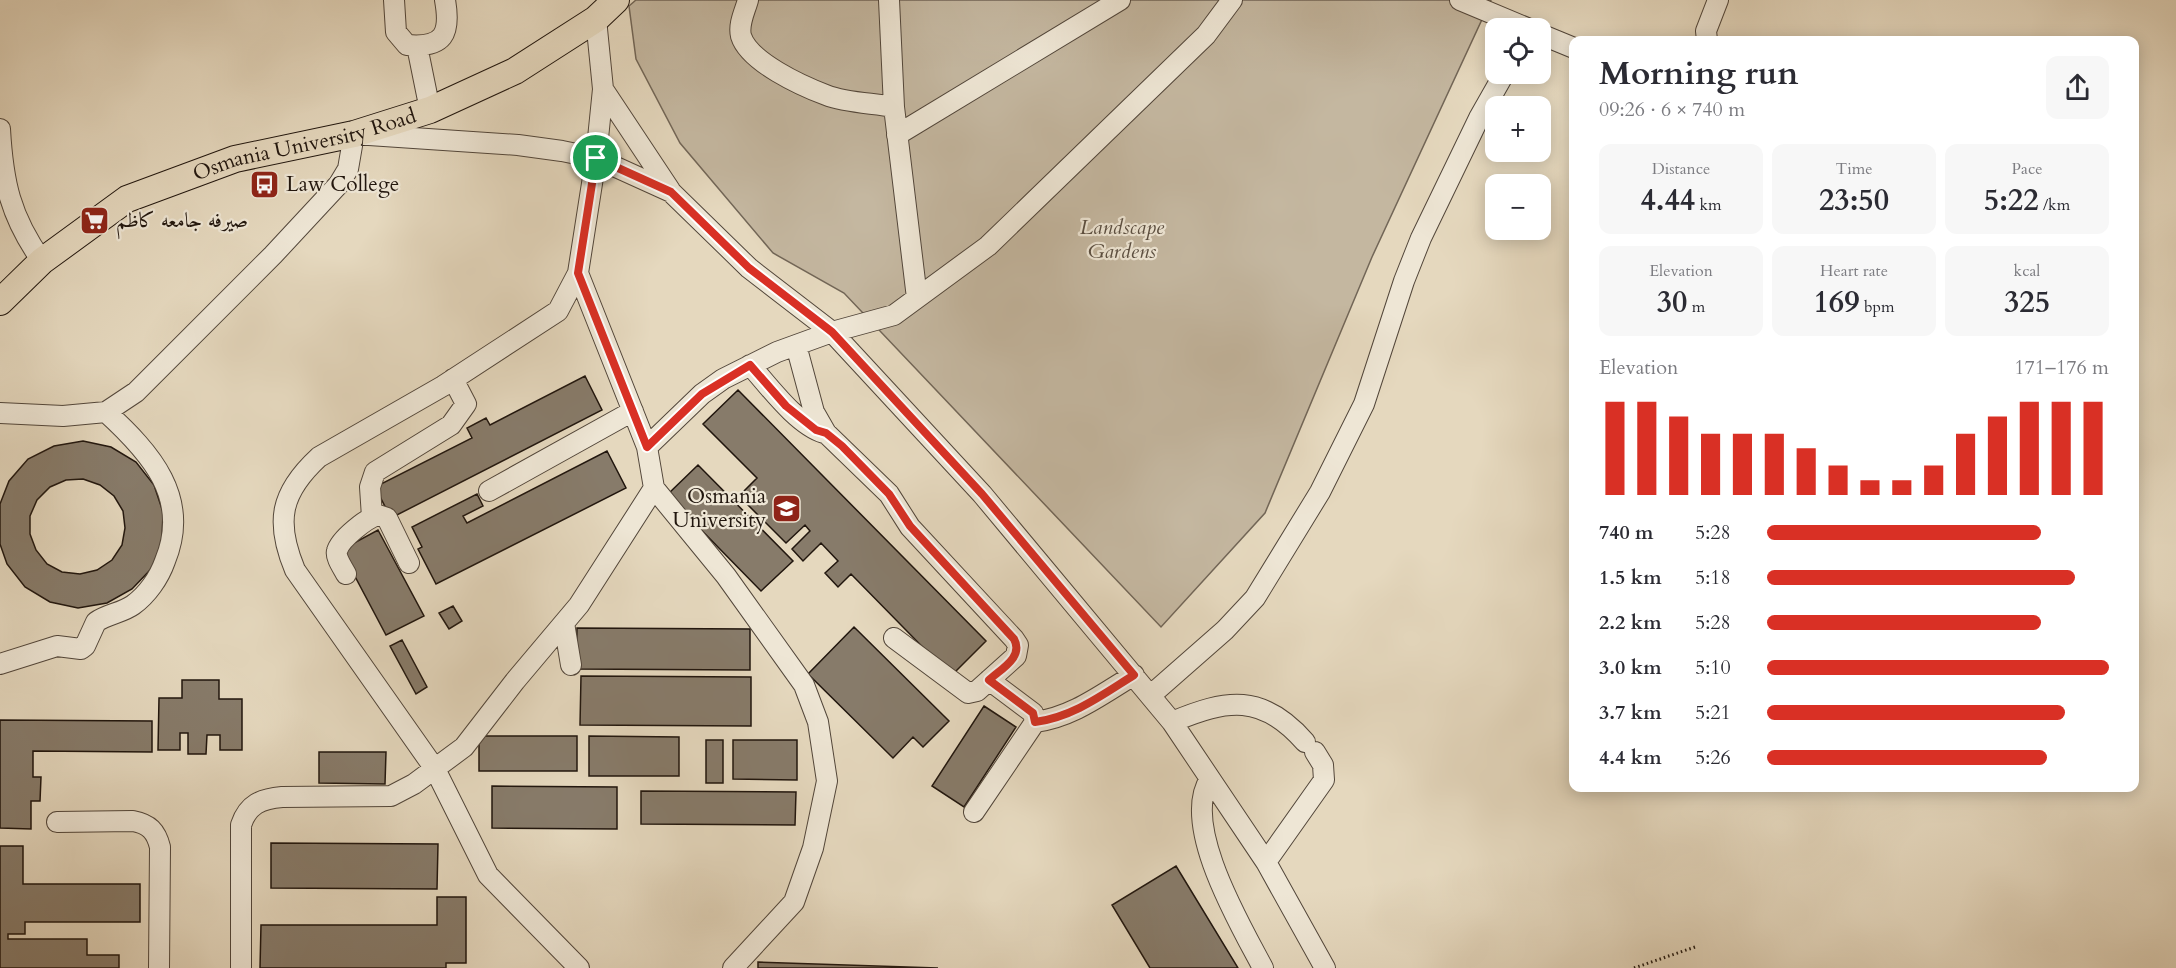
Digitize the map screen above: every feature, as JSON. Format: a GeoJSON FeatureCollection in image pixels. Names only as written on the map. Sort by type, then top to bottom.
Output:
{"type":"FeatureCollection","features":[{"type":"Feature","properties":{"kind":"main road","name":"Osmania University Road"},"geometry":{"type":"LineString","coordinates":[[3,292],[127,199],[235,159],[354,134],[430,110],[515,71],[596,19],[616,0]]}},
{"type":"Feature","properties":{"kind":"street"},"geometry":{"type":"LineString","coordinates":[[394,0],[396,32],[407,45],[417,46],[428,46],[444,35],[449,26],[446,0]]}},
{"type":"Feature","properties":{"kind":"street"},"geometry":{"type":"LineString","coordinates":[[748,0],[741,23],[741,36],[748,48],[764,64],[828,96],[894,107]]}},
{"type":"Feature","properties":{"kind":"street"},"geometry":{"type":"LineString","coordinates":[[889,0],[894,107],[917,298]]}},
{"type":"Feature","properties":{"kind":"street"},"geometry":{"type":"LineString","coordinates":[[897,135],[1120,0]]}},
{"type":"Feature","properties":{"kind":"street"},"geometry":{"type":"LineString","coordinates":[[647,447],[702,394],[750,365],[832,332],[894,315],[988,246],[1206,35],[1232,0]]}},
{"type":"Feature","properties":{"kind":"street"},"geometry":{"type":"LineString","coordinates":[[1460,0],[1484,5],[1508,18]]}},
{"type":"Feature","properties":{"kind":"street"},"geometry":{"type":"LineString","coordinates":[[1707,36],[1706,31],[1718,0]]}},
{"type":"Feature","properties":{"kind":"street"},"geometry":{"type":"LineString","coordinates":[[579,968],[488,874],[435,769],[295,570],[282,534],[283,513],[294,484],[319,457],[453,379],[558,311],[578,273],[596,158],[603,89],[596,19]]}},
{"type":"Feature","properties":{"kind":"street"},"geometry":{"type":"LineString","coordinates":[[1551,39],[1569,46]]}},
{"type":"Feature","properties":{"kind":"street"},"geometry":{"type":"LineString","coordinates":[[417,46],[430,110]]}},
{"type":"Feature","properties":{"kind":"street"},"geometry":{"type":"LineString","coordinates":[[1150,695],[1225,630],[1255,598],[1320,492],[1364,404],[1404,281],[1421,238],[1479,118],[1498,84]]}},
{"type":"Feature","properties":{"kind":"street"},"geometry":{"type":"LineString","coordinates":[[603,89],[671,192],[749,268],[832,332],[982,494],[1173,722],[1266,862],[1325,968]]}},
{"type":"Feature","properties":{"kind":"street"},"geometry":{"type":"LineString","coordinates":[[0,129],[9,199],[26,238],[42,261]]}},
{"type":"Feature","properties":{"kind":"street"},"geometry":{"type":"LineString","coordinates":[[0,413],[63,416],[106,412],[136,392],[273,255],[339,184],[350,162],[354,134],[518,145],[596,158],[671,192]]}},
{"type":"Feature","properties":{"kind":"street"},"geometry":{"type":"LineString","coordinates":[[578,273],[647,447],[654,488],[726,576],[804,685],[818,722],[827,781],[819,827],[807,866],[794,902],[733,968]]}},
{"type":"Feature","properties":{"kind":"street"},"geometry":{"type":"LineString","coordinates":[[795,345],[814,412],[826,433],[889,494],[910,526],[1018,645],[1016,656],[973,693],[962,691],[894,638]]}},
{"type":"Feature","properties":{"kind":"street"},"geometry":{"type":"LineString","coordinates":[[750,365],[786,406],[816,430],[826,433]]}},
{"type":"Feature","properties":{"kind":"street"},"geometry":{"type":"LineString","coordinates":[[372,517],[370,487],[375,472],[451,425],[461,414],[466,404],[453,379]]}},
{"type":"Feature","properties":{"kind":"street"},"geometry":{"type":"LineString","coordinates":[[489,491],[633,411]]}},
{"type":"Feature","properties":{"kind":"street"},"geometry":{"type":"LineString","coordinates":[[0,664],[57,646],[81,649],[85,646],[96,622],[133,605],[161,573],[174,530],[174,512],[169,491],[156,466],[106,412]]}},
{"type":"Feature","properties":{"kind":"street"},"geometry":{"type":"LineString","coordinates":[[241,968],[241,825],[250,808],[267,798],[391,796],[403,791],[464,747],[579,605],[654,488]]}},
{"type":"Feature","properties":{"kind":"street"},"geometry":{"type":"LineString","coordinates":[[346,574],[337,551],[361,524],[372,517],[382,515],[387,518],[410,562]]}},
{"type":"Feature","properties":{"kind":"street"},"geometry":{"type":"LineString","coordinates":[[564,623],[571,665]]}},
{"type":"Feature","properties":{"kind":"street"},"geometry":{"type":"LineString","coordinates":[[974,812],[1035,722],[1071,713],[1134,675]]}},
{"type":"Feature","properties":{"kind":"street"},"geometry":{"type":"LineString","coordinates":[[989,680],[1033,713],[1035,722]]}},
{"type":"Feature","properties":{"kind":"street"},"geometry":{"type":"LineString","coordinates":[[1173,722],[1211,706],[1250,706],[1273,713],[1293,728],[1323,765],[1324,780],[1266,862]]}},
{"type":"Feature","properties":{"kind":"street"},"geometry":{"type":"LineString","coordinates":[[1210,778],[1204,793],[1203,807],[1211,858],[1219,884],[1263,968]]}},
{"type":"Feature","properties":{"kind":"street"},"geometry":{"type":"LineString","coordinates":[[57,822],[133,821],[144,823],[157,836],[160,847],[159,968]]}},
{"type":"Feature","properties":{"kind":"path"},"geometry":{"type":"LineString","coordinates":[[1634,968],[1695,947]]}},
{"type":"Feature","properties":{"kind":"green space","name":"Landscape Gardens"},"geometry":{"type":"Polygon","coordinates":[[[636,0],[1491,0],[1372,257],[1265,513],[1161,627],[844,293],[773,253],[680,143],[636,59],[629,6],[636,0]]]}},
{"type":"Feature","properties":{"kind":"building"},"geometry":{"type":"Polygon","coordinates":[[[585,376],[602,410],[391,518],[375,487],[472,438],[467,428],[486,418],[490,425],[585,376]]]}},
{"type":"Feature","properties":{"kind":"building"},"geometry":{"type":"Polygon","coordinates":[[[738,390],[986,641],[951,676],[851,574],[838,587],[825,573],[838,561],[821,543],[803,561],[792,549],[810,531],[805,525],[786,543],[739,496],[757,478],[703,424],[738,390]]]}},
{"type":"Feature","properties":{"kind":"building"},"geometry":{"type":"Polygon","coordinates":[[[83,441],[111,447],[136,462],[154,485],[163,512],[162,541],[152,568],[132,589],[107,603],[78,608],[50,602],[25,587],[7,564],[0,544],[0,504],[9,481],[28,459],[54,446],[83,441]],[[83,479],[66,480],[50,487],[37,500],[30,516],[30,534],[36,550],[47,564],[62,572],[80,574],[97,570],[112,560],[122,545],[125,528],[123,511],[114,496],[100,485],[83,479]]]}},
{"type":"Feature","properties":{"kind":"building"},"geometry":{"type":"Polygon","coordinates":[[[607,451],[626,488],[436,584],[418,549],[422,547],[412,527],[477,494],[483,506],[463,516],[467,523],[607,451]]]}},
{"type":"Feature","properties":{"kind":"building"},"geometry":{"type":"Polygon","coordinates":[[[698,465],[793,561],[761,591],[667,495],[698,465]]]}},
{"type":"Feature","properties":{"kind":"building"},"geometry":{"type":"Polygon","coordinates":[[[378,530],[424,616],[386,635],[341,550],[378,530]]]}},
{"type":"Feature","properties":{"kind":"building"},"geometry":{"type":"Polygon","coordinates":[[[453,606],[462,621],[449,629],[439,613],[453,606]]]}},
{"type":"Feature","properties":{"kind":"building"},"geometry":{"type":"Polygon","coordinates":[[[854,627],[949,721],[923,747],[913,737],[893,758],[808,674],[854,627]]]}},
{"type":"Feature","properties":{"kind":"building"},"geometry":{"type":"Polygon","coordinates":[[[577,628],[750,629],[750,670],[576,669],[577,628]]]}},
{"type":"Feature","properties":{"kind":"building"},"geometry":{"type":"Polygon","coordinates":[[[402,640],[427,687],[416,694],[390,646],[402,640]]]}},
{"type":"Feature","properties":{"kind":"building"},"geometry":{"type":"Polygon","coordinates":[[[581,676],[751,677],[751,726],[580,725],[581,676]]]}},
{"type":"Feature","properties":{"kind":"building"},"geometry":{"type":"Polygon","coordinates":[[[182,680],[219,680],[219,699],[242,699],[242,750],[220,750],[220,735],[207,735],[206,754],[188,754],[188,733],[180,733],[180,750],[158,750],[159,698],[182,698],[182,680]]]}},
{"type":"Feature","properties":{"kind":"building"},"geometry":{"type":"Polygon","coordinates":[[[984,706],[1016,727],[964,807],[932,786],[984,706]]]}},
{"type":"Feature","properties":{"kind":"building"},"geometry":{"type":"Polygon","coordinates":[[[0,720],[152,721],[152,752],[33,751],[33,777],[41,777],[40,801],[31,801],[31,829],[0,828],[0,720]]]}},
{"type":"Feature","properties":{"kind":"building"},"geometry":{"type":"Polygon","coordinates":[[[479,736],[577,736],[577,771],[479,771],[479,736]]]}},
{"type":"Feature","properties":{"kind":"building"},"geometry":{"type":"Polygon","coordinates":[[[589,736],[679,737],[679,776],[589,776],[589,736]]]}},
{"type":"Feature","properties":{"kind":"building"},"geometry":{"type":"Polygon","coordinates":[[[706,740],[723,740],[723,783],[706,783],[706,740]]]}},
{"type":"Feature","properties":{"kind":"building"},"geometry":{"type":"Polygon","coordinates":[[[733,740],[797,740],[797,780],[733,779],[733,740]]]}},
{"type":"Feature","properties":{"kind":"building"},"geometry":{"type":"Polygon","coordinates":[[[319,752],[386,752],[385,784],[319,783],[319,752]]]}},
{"type":"Feature","properties":{"kind":"building"},"geometry":{"type":"Polygon","coordinates":[[[492,786],[617,787],[617,829],[492,828],[492,786]]]}},
{"type":"Feature","properties":{"kind":"building"},"geometry":{"type":"Polygon","coordinates":[[[641,791],[796,792],[795,825],[641,824],[641,791]]]}},
{"type":"Feature","properties":{"kind":"building"},"geometry":{"type":"Polygon","coordinates":[[[271,843],[438,844],[437,889],[271,888],[271,843]]]}},
{"type":"Feature","properties":{"kind":"building"},"geometry":{"type":"Polygon","coordinates":[[[0,846],[23,846],[23,884],[140,884],[140,922],[25,922],[25,934],[8,934],[8,939],[87,939],[87,955],[119,955],[119,968],[0,968],[0,846]]]}},
{"type":"Feature","properties":{"kind":"building"},"geometry":{"type":"Polygon","coordinates":[[[1176,866],[1238,968],[1150,968],[1112,905],[1176,866]]]}},
{"type":"Feature","properties":{"kind":"building"},"geometry":{"type":"Polygon","coordinates":[[[437,897],[466,897],[466,963],[446,963],[446,968],[260,968],[261,925],[437,925],[437,897]]]}},
{"type":"Feature","properties":{"kind":"building"},"geometry":{"type":"Polygon","coordinates":[[[758,962],[938,968],[758,968],[758,962]]]}},
{"type":"Feature","properties":{"kind":"place","name":"Law College"},"geometry":{"type":"Point","coordinates":[265,184]}},
{"type":"Feature","properties":{"kind":"place","name":"صيرفه جامعه كاظم"},"geometry":{"type":"Point","coordinates":[95,220]}},
{"type":"Feature","properties":{"kind":"place","name":"Osmania University"},"geometry":{"type":"Point","coordinates":[787,508]}},
{"type":"Feature","properties":{"kind":"route"},"geometry":{"type":"LineString","coordinates":[[596,158],[634,173],[671,192],[749,268],[832,332],[982,494],[1134,675],[1071,713],[1035,722],[1033,713],[989,680],[1016,656],[1018,645],[1014,639],[910,526],[889,494],[842,446],[826,433],[816,430],[786,406],[750,365],[723,379],[702,394],[647,447],[578,273],[596,158]]}}]}
